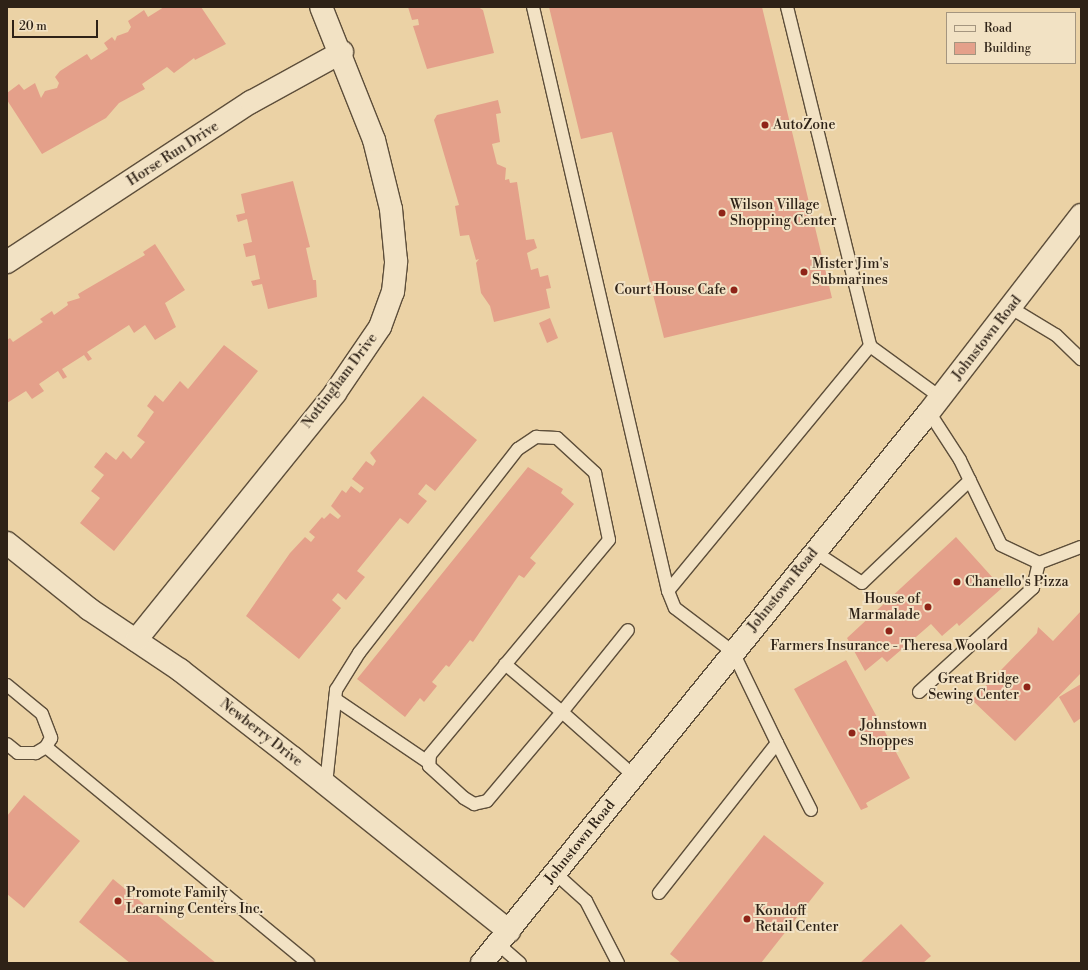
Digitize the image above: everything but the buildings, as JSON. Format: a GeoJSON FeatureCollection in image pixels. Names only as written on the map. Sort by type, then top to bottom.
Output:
{"type":"FeatureCollection","features":[{"type":"Feature","properties":{"kind":"street","name":"Nottingham Drive"},"geometry":{"type":"LineString","coordinates":[[136,640],[335,393],[377,333],[390,299],[396,261],[391,209],[374,140],[342,52],[321,7]]}},
{"type":"Feature","properties":{"kind":"street","name":"Horse Run Drive"},"geometry":{"type":"LineString","coordinates":[[7,262],[251,102],[342,52]]}},
{"type":"Feature","properties":{"kind":"street","name":"Johnstown Road"},"geometry":{"type":"LineString","coordinates":[[482,963],[934,404],[1081,215]]}},
{"type":"Feature","properties":{"kind":"street","name":"Newberry Drive"},"geometry":{"type":"LineString","coordinates":[[7,543],[89,609],[136,640],[326,784],[504,937]]}},
{"type":"Feature","properties":{"kind":"lane"},"geometry":{"type":"LineString","coordinates":[[533,7],[668,591],[675,608],[733,652],[811,810]]}},
{"type":"Feature","properties":{"kind":"lane"},"geometry":{"type":"LineString","coordinates":[[787,7],[870,346],[934,404],[1001,545],[1039,563],[1081,547]]}},
{"type":"Feature","properties":{"kind":"lane"},"geometry":{"type":"LineString","coordinates":[[1010,308],[1056,335],[1081,359]]}},
{"type":"Feature","properties":{"kind":"lane"},"geometry":{"type":"LineString","coordinates":[[668,591],[870,346]]}},
{"type":"Feature","properties":{"kind":"lane"},"geometry":{"type":"LineString","coordinates":[[326,784],[336,690],[359,653],[518,448],[536,437],[557,438],[595,473],[609,540],[430,755],[429,763]]}},
{"type":"Feature","properties":{"kind":"lane"},"geometry":{"type":"LineString","coordinates":[[815,552],[862,583],[970,480]]}},
{"type":"Feature","properties":{"kind":"lane"},"geometry":{"type":"LineString","coordinates":[[919,692],[1033,588],[1039,563]]}},
{"type":"Feature","properties":{"kind":"lane"},"geometry":{"type":"LineString","coordinates":[[335,699],[429,763],[464,798],[474,804],[487,801],[562,712],[628,630]]}},
{"type":"Feature","properties":{"kind":"lane"},"geometry":{"type":"LineString","coordinates":[[505,664],[633,775]]}},
{"type":"Feature","properties":{"kind":"lane"},"geometry":{"type":"LineString","coordinates":[[7,685],[42,714],[51,738],[46,747],[36,753],[18,753],[7,744]]}},
{"type":"Feature","properties":{"kind":"lane"},"geometry":{"type":"LineString","coordinates":[[658,893],[777,743]]}},
{"type":"Feature","properties":{"kind":"lane"},"geometry":{"type":"LineString","coordinates":[[46,747],[308,963]]}},
{"type":"Feature","properties":{"kind":"lane"},"geometry":{"type":"LineString","coordinates":[[555,873],[586,902],[618,963]]}},
{"type":"Feature","properties":{"kind":"lane"},"geometry":{"type":"LineString","coordinates":[[504,937],[520,963]]}},
{"type":"Feature","properties":{"kind":"place","name":"AutoZone"},"geometry":{"type":"Point","coordinates":[765,125]}},
{"type":"Feature","properties":{"kind":"place","name":"Wilson Village Shopping Center"},"geometry":{"type":"Point","coordinates":[722,213]}},
{"type":"Feature","properties":{"kind":"place","name":"Mister Jim's Submarines"},"geometry":{"type":"Point","coordinates":[804,272]}},
{"type":"Feature","properties":{"kind":"place","name":"Court House Cafe"},"geometry":{"type":"Point","coordinates":[734,290]}},
{"type":"Feature","properties":{"kind":"place","name":"Chanello's Pizza"},"geometry":{"type":"Point","coordinates":[957,582]}},
{"type":"Feature","properties":{"kind":"place","name":"House of Marmalade"},"geometry":{"type":"Point","coordinates":[928,607]}},
{"type":"Feature","properties":{"kind":"place","name":"Farmers Insurance - Theresa Woolard"},"geometry":{"type":"Point","coordinates":[889,631]}},
{"type":"Feature","properties":{"kind":"place","name":"Great Bridge Sewing Center"},"geometry":{"type":"Point","coordinates":[1027,687]}},
{"type":"Feature","properties":{"kind":"place","name":"Johnstown Shoppes"},"geometry":{"type":"Point","coordinates":[852,733]}},
{"type":"Feature","properties":{"kind":"place","name":"Promote Family Learning Centers Inc."},"geometry":{"type":"Point","coordinates":[118,901]}},
{"type":"Feature","properties":{"kind":"place","name":"Kondoff Retail Center"},"geometry":{"type":"Point","coordinates":[747,919]}}]}
